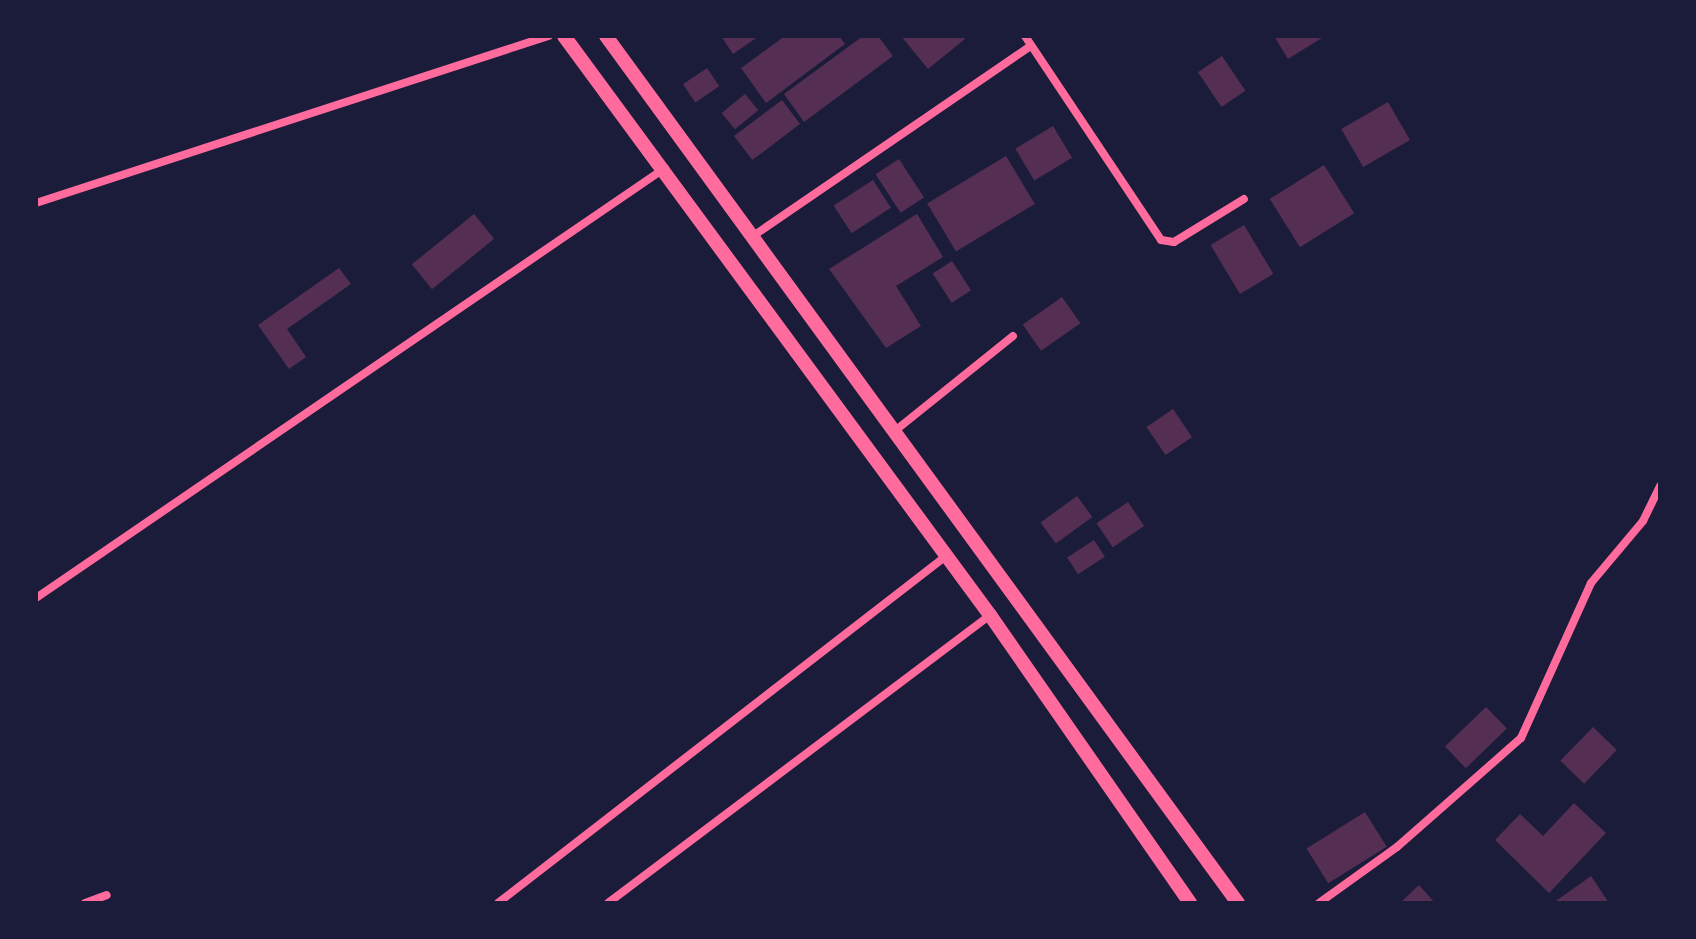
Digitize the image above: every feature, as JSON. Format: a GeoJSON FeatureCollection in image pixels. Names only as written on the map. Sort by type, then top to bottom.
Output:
{"type":"FeatureCollection","features":[{"type":"Feature","properties":{"kind":"street"},"geometry":{"type":"LineString","coordinates":[[36,203],[548,36]]}},
{"type":"Feature","properties":{"kind":"street"},"geometry":{"type":"LineString","coordinates":[[564,36],[665,167],[990,615],[1190,903]]}},
{"type":"Feature","properties":{"kind":"street"},"geometry":{"type":"LineString","coordinates":[[606,36],[756,234],[1238,903]]}},
{"type":"Feature","properties":{"kind":"street"},"geometry":{"type":"LineString","coordinates":[[1025,36],[1161,240],[1174,242],[1244,199]]}},
{"type":"Feature","properties":{"kind":"street"},"geometry":{"type":"LineString","coordinates":[[756,234],[1031,46]]}},
{"type":"Feature","properties":{"kind":"street"},"geometry":{"type":"LineString","coordinates":[[36,598],[665,167]]}},
{"type":"Feature","properties":{"kind":"street"},"geometry":{"type":"LineString","coordinates":[[896,430],[1013,336]]}},
{"type":"Feature","properties":{"kind":"street"},"geometry":{"type":"LineString","coordinates":[[1319,903],[1397,847],[1521,738],[1591,583],[1643,521],[1660,486]]}},
{"type":"Feature","properties":{"kind":"street"},"geometry":{"type":"LineString","coordinates":[[498,903],[946,556]]}},
{"type":"Feature","properties":{"kind":"street"},"geometry":{"type":"LineString","coordinates":[[608,903],[990,615]]}},
{"type":"Feature","properties":{"kind":"street"},"geometry":{"type":"LineString","coordinates":[[85,903],[107,895]]}},
{"type":"Feature","properties":{"kind":"building"},"geometry":{"type":"Polygon","coordinates":[[[721,36],[759,36],[733,54],[721,36]]]}},
{"type":"Feature","properties":{"kind":"building"},"geometry":{"type":"Polygon","coordinates":[[[785,36],[839,36],[845,44],[766,103],[741,68],[785,36]]]}},
{"type":"Feature","properties":{"kind":"building"},"geometry":{"type":"Polygon","coordinates":[[[863,36],[878,36],[893,56],[804,122],[784,94],[863,36]]]}},
{"type":"Feature","properties":{"kind":"building"},"geometry":{"type":"Polygon","coordinates":[[[901,36],[962,36],[965,39],[928,69],[901,36]]]}},
{"type":"Feature","properties":{"kind":"building"},"geometry":{"type":"Polygon","coordinates":[[[1274,36],[1325,36],[1288,59],[1274,36]]]}},
{"type":"Feature","properties":{"kind":"building"},"geometry":{"type":"Polygon","coordinates":[[[1222,56],[1245,91],[1221,107],[1198,72],[1222,56]]]}},
{"type":"Feature","properties":{"kind":"building"},"geometry":{"type":"Polygon","coordinates":[[[707,68],[719,86],[695,102],[683,84],[707,68]]]}},
{"type":"Feature","properties":{"kind":"building"},"geometry":{"type":"Polygon","coordinates":[[[745,94],[758,110],[735,129],[722,113],[745,94]]]}},
{"type":"Feature","properties":{"kind":"building"},"geometry":{"type":"Polygon","coordinates":[[[782,100],[800,124],[752,160],[734,136],[782,100]]]}},
{"type":"Feature","properties":{"kind":"building"},"geometry":{"type":"Polygon","coordinates":[[[1388,102],[1410,140],[1363,167],[1341,129],[1388,102]]]}},
{"type":"Feature","properties":{"kind":"building"},"geometry":{"type":"Polygon","coordinates":[[[1053,126],[1072,158],[1034,180],[1015,149],[1053,126]]]}},
{"type":"Feature","properties":{"kind":"building"},"geometry":{"type":"Polygon","coordinates":[[[1006,156],[1035,204],[956,251],[927,203],[1006,156]]]}},
{"type":"Feature","properties":{"kind":"building"},"geometry":{"type":"Polygon","coordinates":[[[899,159],[924,198],[901,213],[876,174],[899,159]]]}},
{"type":"Feature","properties":{"kind":"building"},"geometry":{"type":"Polygon","coordinates":[[[1324,165],[1354,213],[1300,247],[1270,199],[1324,165]]]}},
{"type":"Feature","properties":{"kind":"building"},"geometry":{"type":"Polygon","coordinates":[[[873,180],[891,208],[852,233],[834,206],[873,180]]]}},
{"type":"Feature","properties":{"kind":"building"},"geometry":{"type":"Polygon","coordinates":[[[474,214],[494,239],[432,289],[412,264],[474,214]]]}},
{"type":"Feature","properties":{"kind":"building"},"geometry":{"type":"Polygon","coordinates":[[[917,214],[943,257],[896,286],[921,326],[886,348],[829,269],[917,214]]]}},
{"type":"Feature","properties":{"kind":"building"},"geometry":{"type":"Polygon","coordinates":[[[1244,225],[1273,274],[1240,294],[1211,245],[1244,225]]]}},
{"type":"Feature","properties":{"kind":"building"},"geometry":{"type":"Polygon","coordinates":[[[952,261],[971,290],[952,303],[933,274],[952,261]]]}},
{"type":"Feature","properties":{"kind":"building"},"geometry":{"type":"Polygon","coordinates":[[[339,268],[351,284],[287,329],[306,357],[289,369],[258,325],[339,268]]]}},
{"type":"Feature","properties":{"kind":"building"},"geometry":{"type":"Polygon","coordinates":[[[1062,297],[1080,323],[1041,351],[1023,325],[1062,297]]]}},
{"type":"Feature","properties":{"kind":"building"},"geometry":{"type":"Polygon","coordinates":[[[1173,409],[1192,437],[1165,455],[1146,427],[1173,409]]]}},
{"type":"Feature","properties":{"kind":"building"},"geometry":{"type":"Polygon","coordinates":[[[1077,496],[1092,517],[1056,543],[1041,522],[1077,496]]]}},
{"type":"Feature","properties":{"kind":"building"},"geometry":{"type":"Polygon","coordinates":[[[1128,502],[1144,526],[1113,547],[1096,523],[1128,502]]]}},
{"type":"Feature","properties":{"kind":"building"},"geometry":{"type":"Polygon","coordinates":[[[1094,540],[1105,557],[1078,574],[1067,557],[1094,540]]]}},
{"type":"Feature","properties":{"kind":"building"},"geometry":{"type":"Polygon","coordinates":[[[1486,707],[1507,729],[1466,768],[1445,747],[1486,707]]]}},
{"type":"Feature","properties":{"kind":"building"},"geometry":{"type":"Polygon","coordinates":[[[1593,727],[1617,750],[1584,784],[1560,761],[1593,727]]]}},
{"type":"Feature","properties":{"kind":"building"},"geometry":{"type":"Polygon","coordinates":[[[1574,803],[1606,833],[1549,893],[1495,840],[1520,814],[1543,836],[1574,803]]]}},
{"type":"Feature","properties":{"kind":"building"},"geometry":{"type":"Polygon","coordinates":[[[1365,812],[1387,847],[1328,883],[1306,849],[1365,812]]]}},
{"type":"Feature","properties":{"kind":"building"},"geometry":{"type":"Polygon","coordinates":[[[1591,876],[1609,903],[1553,903],[1591,876]]]}},
{"type":"Feature","properties":{"kind":"building"},"geometry":{"type":"Polygon","coordinates":[[[1419,885],[1435,903],[1400,903],[1419,885]]]}}]}
